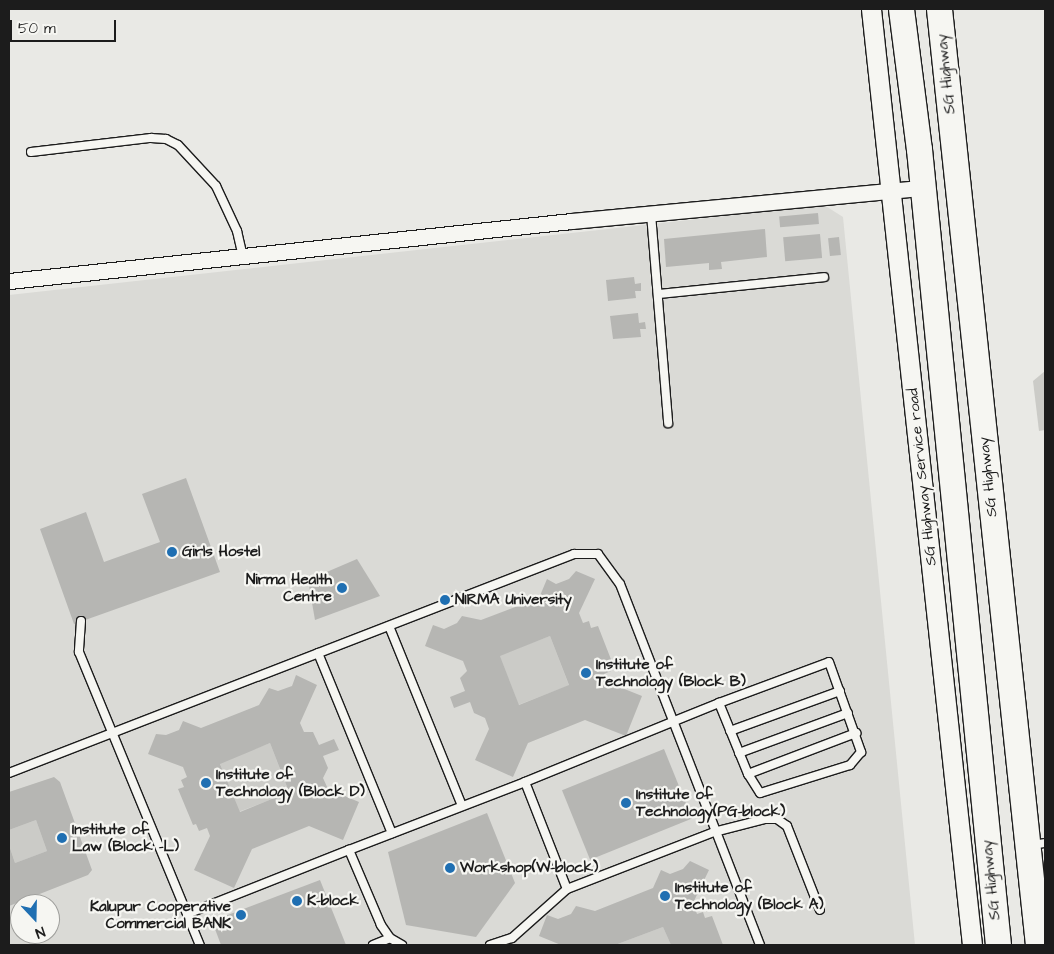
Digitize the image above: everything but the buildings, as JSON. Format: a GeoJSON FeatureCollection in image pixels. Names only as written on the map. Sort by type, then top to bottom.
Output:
{"type":"FeatureCollection","features":[{"type":"Feature","properties":{"kind":"highway","name":"SG Highway"},"geometry":{"type":"LineString","coordinates":[[901,9],[998,945]]}},
{"type":"Feature","properties":{"kind":"highway","name":"SG Highway"},"geometry":{"type":"LineString","coordinates":[[939,9],[1036,844],[1038,945]]}},
{"type":"Feature","properties":{"kind":"street","name":"SG Highway Service road"},"geometry":{"type":"LineString","coordinates":[[871,9],[972,945]]}},
{"type":"Feature","properties":{"kind":"street"},"geometry":{"type":"LineString","coordinates":[[9,281],[920,188]]}},
{"type":"Feature","properties":{"kind":"lane"},"geometry":{"type":"LineString","coordinates":[[31,152],[151,138],[172,142],[190,157],[216,186],[237,231],[243,256]]}},
{"type":"Feature","properties":{"kind":"lane"},"geometry":{"type":"LineString","coordinates":[[651,214],[668,423]]}},
{"type":"Feature","properties":{"kind":"lane"},"geometry":{"type":"LineString","coordinates":[[658,294],[824,277]]}},
{"type":"Feature","properties":{"kind":"lane"},"geometry":{"type":"LineString","coordinates":[[9,773],[574,554],[598,554],[620,584],[714,832],[760,945]]}},
{"type":"Feature","properties":{"kind":"lane"},"geometry":{"type":"LineString","coordinates":[[81,621],[79,652],[200,945]]}},
{"type":"Feature","properties":{"kind":"lane"},"geometry":{"type":"LineString","coordinates":[[389,626],[462,806]]}},
{"type":"Feature","properties":{"kind":"lane"},"geometry":{"type":"LineString","coordinates":[[318,654],[392,833]]}},
{"type":"Feature","properties":{"kind":"lane"},"geometry":{"type":"LineString","coordinates":[[187,914],[525,782],[719,703],[829,662],[856,733],[861,752],[850,765],[766,794],[756,790],[719,703]]}},
{"type":"Feature","properties":{"kind":"lane"},"geometry":{"type":"LineString","coordinates":[[730,731],[840,691]]}},
{"type":"Feature","properties":{"kind":"lane"},"geometry":{"type":"LineString","coordinates":[[739,753],[848,713]]}},
{"type":"Feature","properties":{"kind":"lane"},"geometry":{"type":"LineString","coordinates":[[748,774],[856,733]]}},
{"type":"Feature","properties":{"kind":"lane"},"geometry":{"type":"LineString","coordinates":[[525,782],[567,889]]}},
{"type":"Feature","properties":{"kind":"lane"},"geometry":{"type":"LineString","coordinates":[[490,945],[513,941],[567,889],[714,832],[766,819],[777,819],[787,826],[820,910]]}},
{"type":"Feature","properties":{"kind":"lane"},"geometry":{"type":"LineString","coordinates":[[349,850],[377,918],[390,938],[402,945]]}},
{"type":"Feature","properties":{"kind":"lane"},"geometry":{"type":"LineString","coordinates":[[373,945],[390,938]]}},
{"type":"Feature","properties":{"kind":"shaded area","name":"NIRMA University"},"geometry":{"type":"Polygon","coordinates":[[[824,205],[843,217],[915,945],[9,945],[9,295],[824,205]]]}},
{"type":"Feature","properties":{"kind":"shaded area"},"geometry":{"type":"Polygon","coordinates":[[[1045,371],[1045,430],[1039,431],[1033,381],[1045,371]]]}},
{"type":"Feature","properties":{"kind":"shaded area"},"geometry":{"type":"Polygon","coordinates":[[[550,636],[569,685],[519,705],[500,655],[550,636]]]}},
{"type":"Feature","properties":{"kind":"shaded area"},"geometry":{"type":"Polygon","coordinates":[[[270,743],[289,792],[239,812],[220,762],[270,743]]]}},
{"type":"Feature","properties":{"kind":"shaded area"},"geometry":{"type":"Polygon","coordinates":[[[36,820],[47,851],[15,863],[9,845],[9,830],[36,820]]]}},
{"type":"Feature","properties":{"kind":"shaded area"},"geometry":{"type":"Polygon","coordinates":[[[663,927],[671,945],[615,945],[663,927]]]}},
{"type":"Feature","properties":{"kind":"place","name":"Girls Hostel"},"geometry":{"type":"Point","coordinates":[172,552]}},
{"type":"Feature","properties":{"kind":"place","name":"Nirma Health Centre"},"geometry":{"type":"Point","coordinates":[342,588]}},
{"type":"Feature","properties":{"kind":"place","name":"NIRMA University"},"geometry":{"type":"Point","coordinates":[445,600]}},
{"type":"Feature","properties":{"kind":"place","name":"Institute of Technology (Block B)"},"geometry":{"type":"Point","coordinates":[586,673]}},
{"type":"Feature","properties":{"kind":"place","name":"Institute of Technology (Block D)"},"geometry":{"type":"Point","coordinates":[206,783]}},
{"type":"Feature","properties":{"kind":"place","name":"Institute of Technology(PG-block)"},"geometry":{"type":"Point","coordinates":[626,803]}},
{"type":"Feature","properties":{"kind":"place","name":"Institute of Law (Block -L)"},"geometry":{"type":"Point","coordinates":[62,838]}},
{"type":"Feature","properties":{"kind":"place","name":"Workshop(W-block)"},"geometry":{"type":"Point","coordinates":[450,868]}},
{"type":"Feature","properties":{"kind":"place","name":"Institute of Technology (Block A)"},"geometry":{"type":"Point","coordinates":[665,896]}},
{"type":"Feature","properties":{"kind":"place","name":"K-block"},"geometry":{"type":"Point","coordinates":[297,901]}},
{"type":"Feature","properties":{"kind":"place","name":"Kalupur Cooperative Commercial BANK"},"geometry":{"type":"Point","coordinates":[241,915]}}]}
